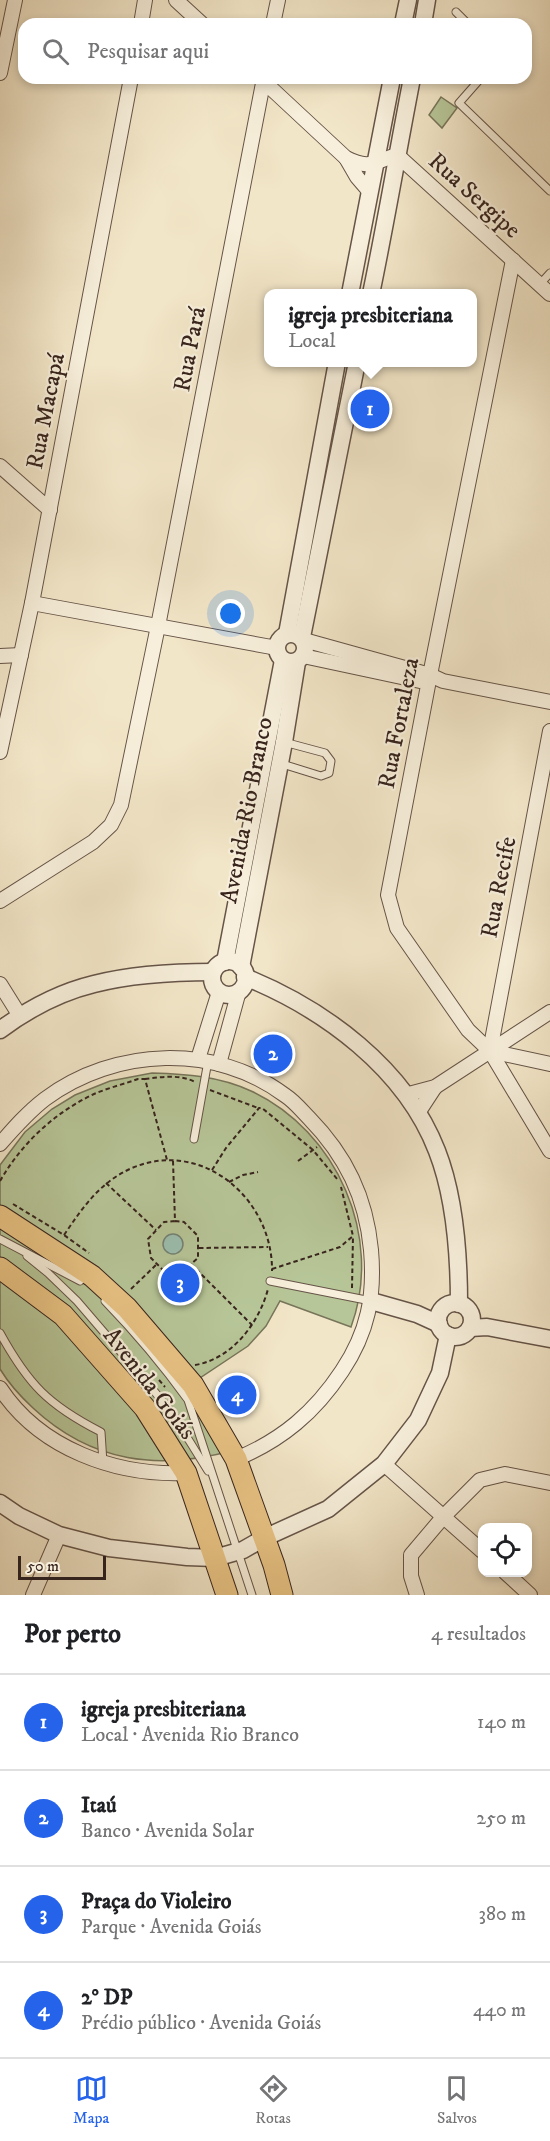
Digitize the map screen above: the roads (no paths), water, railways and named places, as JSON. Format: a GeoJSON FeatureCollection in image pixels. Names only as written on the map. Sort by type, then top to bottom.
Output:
{"type":"FeatureCollection","features":[{"type":"Feature","properties":{"kind":"main road","name":"Avenida Goiás"},"geometry":{"type":"LineString","coordinates":[[0,1216],[92,1276],[127,1308],[193,1385],[236,1459],[282,1595]]}},
{"type":"Feature","properties":{"kind":"main road","name":"Avenida Goiás"},"geometry":{"type":"LineString","coordinates":[[0,1268],[63,1315],[144,1408],[186,1473],[227,1595]]}},
{"type":"Feature","properties":{"kind":"street"},"geometry":{"type":"LineString","coordinates":[[0,73],[15,0]]}},
{"type":"Feature","properties":{"kind":"street"},"geometry":{"type":"LineString","coordinates":[[142,18],[145,0]]}},
{"type":"Feature","properties":{"kind":"street"},"geometry":{"type":"LineString","coordinates":[[176,0],[196,18]]}},
{"type":"Feature","properties":{"kind":"street"},"geometry":{"type":"LineString","coordinates":[[274,18],[278,0]]}},
{"type":"Feature","properties":{"kind":"street"},"geometry":{"type":"LineString","coordinates":[[404,18],[408,0]]}},
{"type":"Feature","properties":{"kind":"street"},"geometry":{"type":"LineString","coordinates":[[424,18],[428,0]]}},
{"type":"Feature","properties":{"kind":"street","name":"Rua Macapá"},"geometry":{"type":"LineString","coordinates":[[0,752],[32,603],[130,84]]}},
{"type":"Feature","properties":{"kind":"street","name":"Rua Pará"},"geometry":{"type":"LineString","coordinates":[[0,901],[93,842],[111,825],[122,805],[261,84]]}},
{"type":"Feature","properties":{"kind":"street"},"geometry":{"type":"LineString","coordinates":[[267,84],[346,158],[360,165],[397,155]]}},
{"type":"Feature","properties":{"kind":"street"},"geometry":{"type":"LineString","coordinates":[[351,289],[391,84]]}},
{"type":"Feature","properties":{"kind":"street"},"geometry":{"type":"LineString","coordinates":[[372,289],[392,196],[397,155],[411,84]]}},
{"type":"Feature","properties":{"kind":"street","name":"Rua Sergipe"},"geometry":{"type":"LineString","coordinates":[[397,155],[545,289]]}},
{"type":"Feature","properties":{"kind":"street"},"geometry":{"type":"LineString","coordinates":[[346,158],[357,177],[369,191]]}},
{"type":"Feature","properties":{"kind":"street","name":"Rua Fortaleza"},"geometry":{"type":"LineString","coordinates":[[513,260],[388,895],[397,928],[468,1030],[490,1051],[550,1151]]}},
{"type":"Feature","properties":{"kind":"street","name":"Avenida Rio Branco"},"geometry":{"type":"LineString","coordinates":[[233,974],[293,648],[337,367]]}},
{"type":"Feature","properties":{"kind":"street","name":"Avenida Rio Branco"},"geometry":{"type":"LineString","coordinates":[[208,1061],[233,974],[284,742],[293,648],[356,367]]}},
{"type":"Feature","properties":{"kind":"street"},"geometry":{"type":"LineString","coordinates":[[0,466],[50,510]]}},
{"type":"Feature","properties":{"kind":"street"},"geometry":{"type":"LineString","coordinates":[[32,603],[327,654],[429,679],[550,702]]}},
{"type":"Feature","properties":{"kind":"street"},"geometry":{"type":"LineString","coordinates":[[0,656],[21,655]]}},
{"type":"Feature","properties":{"kind":"street","name":"Rua Recife"},"geometry":{"type":"LineString","coordinates":[[490,1051],[550,731]]}},
{"type":"Feature","properties":{"kind":"street"},"geometry":{"type":"LineString","coordinates":[[0,1030],[20,1016],[63,995],[94,984],[183,972],[233,974],[280,992],[344,1033],[388,1073],[418,1113],[437,1151],[453,1208],[459,1274],[459,1304]]}},
{"type":"Feature","properties":{"kind":"street"},"geometry":{"type":"LineString","coordinates":[[208,1061],[219,992],[213,983],[233,974]]}},
{"type":"Feature","properties":{"kind":"street"},"geometry":{"type":"LineString","coordinates":[[0,984],[20,1016]]}},
{"type":"Feature","properties":{"kind":"street"},"geometry":{"type":"LineString","coordinates":[[405,1095],[435,1087],[550,1012]]}},
{"type":"Feature","properties":{"kind":"street"},"geometry":{"type":"LineString","coordinates":[[490,1051],[550,1064]]}},
{"type":"Feature","properties":{"kind":"street"},"geometry":{"type":"LineString","coordinates":[[0,1144],[17,1124],[45,1099],[89,1074],[129,1062],[157,1058],[208,1061],[254,1076],[287,1096],[329,1139],[349,1170],[362,1201],[370,1236],[372,1301],[363,1329],[348,1361],[324,1397],[282,1436],[236,1459]]}},
{"type":"Feature","properties":{"kind":"street"},"geometry":{"type":"LineString","coordinates":[[418,1113],[435,1087]]}},
{"type":"Feature","properties":{"kind":"street"},"geometry":{"type":"LineString","coordinates":[[372,1301],[417,1314],[442,1324],[461,1336],[471,1323]]}},
{"type":"Feature","properties":{"kind":"street"},"geometry":{"type":"LineString","coordinates":[[0,1503],[19,1516],[59,1535],[109,1548],[215,1558],[237,1552],[328,1509],[384,1464],[418,1420],[440,1373],[442,1324],[448,1305],[459,1304],[467,1309],[471,1323]]}},
{"type":"Feature","properties":{"kind":"street"},"geometry":{"type":"LineString","coordinates":[[471,1323],[550,1339]]}},
{"type":"Feature","properties":{"kind":"street"},"geometry":{"type":"LineString","coordinates":[[0,1388],[7,1399],[40,1430],[68,1448],[121,1468],[162,1474],[186,1473]]}},
{"type":"Feature","properties":{"kind":"street"},"geometry":{"type":"LineString","coordinates":[[384,1464],[478,1547]]}},
{"type":"Feature","properties":{"kind":"street"},"geometry":{"type":"LineString","coordinates":[[417,1595],[411,1576],[411,1555],[444,1516],[480,1480],[505,1474],[550,1483]]}},
{"type":"Feature","properties":{"kind":"street"},"geometry":{"type":"LineString","coordinates":[[33,1595],[59,1535]]}},
{"type":"Feature","properties":{"kind":"street"},"geometry":{"type":"LineString","coordinates":[[510,1577],[530,1595]]}},
{"type":"Feature","properties":{"kind":"lane"},"geometry":{"type":"LineString","coordinates":[[456,12],[462,18]]}},
{"type":"Feature","properties":{"kind":"lane"},"geometry":{"type":"LineString","coordinates":[[476,84],[459,103],[550,191]]}},
{"type":"Feature","properties":{"kind":"lane"},"geometry":{"type":"LineString","coordinates":[[545,289],[550,273]]}},
{"type":"Feature","properties":{"kind":"lane"},"geometry":{"type":"LineString","coordinates":[[279,763],[321,776],[329,773],[331,760],[325,753],[284,742]]}},
{"type":"Feature","properties":{"kind":"lane"},"geometry":{"type":"LineString","coordinates":[[194,1139],[208,1061]]}},
{"type":"Feature","properties":{"kind":"lane"},"geometry":{"type":"LineString","coordinates":[[0,1239],[86,1284]]}},
{"type":"Feature","properties":{"kind":"lane"},"geometry":{"type":"LineString","coordinates":[[13,1245],[48,1273],[77,1301],[150,1386],[172,1413],[215,1482]]}},
{"type":"Feature","properties":{"kind":"lane"},"geometry":{"type":"LineString","coordinates":[[270,1281],[372,1301]]}},
{"type":"Feature","properties":{"kind":"lane"},"geometry":{"type":"LineString","coordinates":[[99,1296],[128,1325],[188,1400],[252,1595]]}},
{"type":"Feature","properties":{"kind":"lane"},"geometry":{"type":"LineString","coordinates":[[0,1333],[16,1363],[29,1381],[49,1401],[71,1417],[101,1432],[103,1463]]}},
{"type":"Feature","properties":{"kind":"place","name":"igreja presbiteriana"},"geometry":{"type":"Point","coordinates":[370,409]}},
{"type":"Feature","properties":{"kind":"place","name":"Itaú"},"geometry":{"type":"Point","coordinates":[273,1054]}},
{"type":"Feature","properties":{"kind":"place","name":"Praça do Violeiro"},"geometry":{"type":"Point","coordinates":[180,1283]}},
{"type":"Feature","properties":{"kind":"place","name":"2° DP"},"geometry":{"type":"Point","coordinates":[237,1395]}}]}
